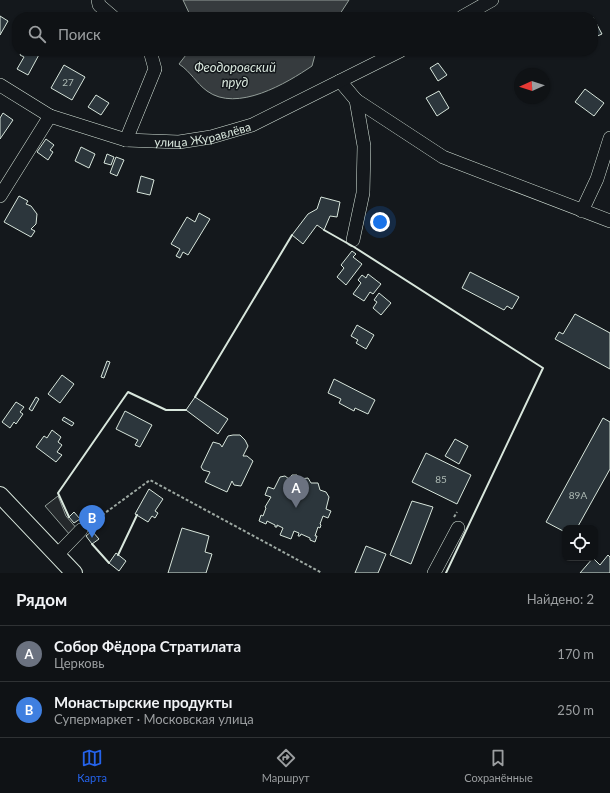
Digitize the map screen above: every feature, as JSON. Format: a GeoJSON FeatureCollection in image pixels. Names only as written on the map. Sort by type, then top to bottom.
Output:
{"type":"FeatureCollection","features":[{"type":"Feature","properties":{"kind":"main road"},"geometry":{"type":"LineString","coordinates":[[0,495],[58,554],[74,573]]}},
{"type":"Feature","properties":{"kind":"street"},"geometry":{"type":"LineString","coordinates":[[98,0],[99,5],[107,12]]}},
{"type":"Feature","properties":{"kind":"street"},"geometry":{"type":"LineString","coordinates":[[471,12],[492,0]]}},
{"type":"Feature","properties":{"kind":"street"},"geometry":{"type":"LineString","coordinates":[[126,140],[155,69],[151,56]]}},
{"type":"Feature","properties":{"kind":"street","name":"улица Журавлёва"},"geometry":{"type":"LineString","coordinates":[[0,85],[50,116],[126,140],[179,142],[211,137],[252,125],[390,56]]}},
{"type":"Feature","properties":{"kind":"street"},"geometry":{"type":"LineString","coordinates":[[340,81],[356,100],[443,157],[610,221]]}},
{"type":"Feature","properties":{"kind":"street"},"geometry":{"type":"LineString","coordinates":[[353,240],[363,193],[364,146],[356,100]]}},
{"type":"Feature","properties":{"kind":"street"},"geometry":{"type":"LineString","coordinates":[[0,196],[50,116]]}},
{"type":"Feature","properties":{"kind":"street"},"geometry":{"type":"LineString","coordinates":[[582,211],[597,179],[610,138]]}},
{"type":"Feature","properties":{"kind":"street"},"geometry":{"type":"LineString","coordinates":[[434,573],[458,528]]}},
{"type":"Feature","properties":{"kind":"street"},"geometry":{"type":"LineString","coordinates":[[58,554],[81,530]]}},
{"type":"Feature","properties":{"kind":"path"},"geometry":{"type":"LineString","coordinates":[[81,530],[150,480],[322,573]]}},
{"type":"Feature","properties":{"kind":"shaded area"},"geometry":{"type":"Polygon","coordinates":[[[58,496],[66,516],[78,530],[70,535],[45,506],[58,496]]]}},
{"type":"Feature","properties":{"kind":"water"},"geometry":{"type":"Polygon","coordinates":[[[183,0],[349,0],[341,12],[189,12],[183,0]]]}},
{"type":"Feature","properties":{"kind":"water","name":"Феодоровский пруд"},"geometry":{"type":"Polygon","coordinates":[[[185,56],[315,56],[312,66],[276,87],[247,97],[233,99],[219,97],[207,91],[187,70],[179,64],[185,56]]]}},
{"type":"Feature","properties":{"kind":"building"},"geometry":{"type":"Polygon","coordinates":[[[0,16],[8,21],[0,35],[0,16]]]}},
{"type":"Feature","properties":{"kind":"building"},"geometry":{"type":"Polygon","coordinates":[[[598,26],[602,34],[598,36],[598,26]]]}},
{"type":"Feature","properties":{"kind":"building"},"geometry":{"type":"Polygon","coordinates":[[[22,56],[38,56],[28,75],[17,69],[24,57],[22,56]]]}},
{"type":"Feature","properties":{"kind":"building"},"geometry":{"type":"Polygon","coordinates":[[[438,63],[447,75],[438,81],[430,68],[438,63]]]}},
{"type":"Feature","properties":{"kind":"building"},"geometry":{"type":"Polygon","coordinates":[[[64,65],[85,77],[72,100],[51,88],[64,65]]]}},
{"type":"Feature","properties":{"kind":"building"},"geometry":{"type":"Polygon","coordinates":[[[585,89],[604,103],[594,116],[575,102],[585,89]]]}},
{"type":"Feature","properties":{"kind":"building"},"geometry":{"type":"Polygon","coordinates":[[[439,91],[449,108],[437,116],[426,98],[439,91]]]}},
{"type":"Feature","properties":{"kind":"building"},"geometry":{"type":"Polygon","coordinates":[[[96,95],[109,103],[101,115],[88,107],[96,95]]]}},
{"type":"Feature","properties":{"kind":"building"},"geometry":{"type":"Polygon","coordinates":[[[3,113],[13,120],[0,139],[0,118],[3,113]]]}},
{"type":"Feature","properties":{"kind":"building"},"geometry":{"type":"Polygon","coordinates":[[[46,139],[54,145],[50,150],[53,152],[48,160],[37,152],[46,139]]]}},
{"type":"Feature","properties":{"kind":"building"},"geometry":{"type":"Polygon","coordinates":[[[81,147],[95,154],[89,168],[75,161],[81,147]]]}},
{"type":"Feature","properties":{"kind":"building"},"geometry":{"type":"Polygon","coordinates":[[[107,154],[114,157],[111,165],[104,163],[107,154]]]}},
{"type":"Feature","properties":{"kind":"building"},"geometry":{"type":"Polygon","coordinates":[[[116,157],[124,160],[117,176],[110,173],[116,157]]]}},
{"type":"Feature","properties":{"kind":"building"},"geometry":{"type":"Polygon","coordinates":[[[141,176],[154,180],[150,195],[137,192],[141,176]]]}},
{"type":"Feature","properties":{"kind":"building"},"geometry":{"type":"Polygon","coordinates":[[[19,196],[28,201],[26,204],[31,206],[37,214],[36,224],[31,229],[35,231],[31,237],[4,222],[19,196]]]}},
{"type":"Feature","properties":{"kind":"building"},"geometry":{"type":"Polygon","coordinates":[[[321,197],[340,202],[337,217],[330,216],[324,230],[317,225],[303,244],[292,235],[308,214],[317,209],[321,197]]]}},
{"type":"Feature","properties":{"kind":"building"},"geometry":{"type":"Polygon","coordinates":[[[199,213],[210,219],[188,255],[183,252],[180,258],[176,256],[180,249],[171,244],[187,217],[195,222],[199,213]]]}},
{"type":"Feature","properties":{"kind":"building"},"geometry":{"type":"Polygon","coordinates":[[[352,251],[356,254],[353,257],[362,264],[346,285],[337,277],[344,268],[341,265],[352,251]]]}},
{"type":"Feature","properties":{"kind":"building"},"geometry":{"type":"Polygon","coordinates":[[[470,272],[519,297],[512,309],[507,306],[504,310],[462,288],[470,272]]]}},
{"type":"Feature","properties":{"kind":"building"},"geometry":{"type":"Polygon","coordinates":[[[368,274],[381,284],[373,294],[370,292],[364,301],[353,294],[361,283],[358,280],[362,275],[366,278],[368,274]]]}},
{"type":"Feature","properties":{"kind":"building"},"geometry":{"type":"Polygon","coordinates":[[[379,293],[391,303],[381,315],[373,308],[377,302],[374,300],[379,293]]]}},
{"type":"Feature","properties":{"kind":"building"},"geometry":{"type":"Polygon","coordinates":[[[575,314],[610,333],[610,369],[555,339],[559,332],[563,334],[575,314]]]}},
{"type":"Feature","properties":{"kind":"building"},"geometry":{"type":"Polygon","coordinates":[[[357,325],[374,335],[366,349],[356,343],[358,340],[351,336],[357,325]]]}},
{"type":"Feature","properties":{"kind":"building"},"geometry":{"type":"Polygon","coordinates":[[[107,361],[110,362],[104,378],[101,377],[107,361]]]}},
{"type":"Feature","properties":{"kind":"building"},"geometry":{"type":"Polygon","coordinates":[[[62,375],[74,384],[60,403],[48,394],[62,375]]]}},
{"type":"Feature","properties":{"kind":"building"},"geometry":{"type":"Polygon","coordinates":[[[334,379],[375,400],[368,414],[355,408],[354,411],[339,403],[341,399],[328,393],[334,379]]]}},
{"type":"Feature","properties":{"kind":"building"},"geometry":{"type":"Polygon","coordinates":[[[36,397],[39,399],[32,411],[29,409],[36,397]]]}},
{"type":"Feature","properties":{"kind":"building"},"geometry":{"type":"Polygon","coordinates":[[[195,397],[228,419],[218,434],[186,410],[195,397]]]}},
{"type":"Feature","properties":{"kind":"building"},"geometry":{"type":"Polygon","coordinates":[[[16,402],[24,407],[20,412],[23,414],[16,424],[14,422],[10,428],[2,422],[16,402]]]}},
{"type":"Feature","properties":{"kind":"building"},"geometry":{"type":"Polygon","coordinates":[[[125,411],[152,425],[140,447],[135,445],[138,440],[116,429],[125,411]]]}},
{"type":"Feature","properties":{"kind":"building"},"geometry":{"type":"Polygon","coordinates":[[[64,417],[74,423],[72,426],[62,420],[64,417]]]}},
{"type":"Feature","properties":{"kind":"building"},"geometry":{"type":"Polygon","coordinates":[[[603,418],[610,422],[610,469],[579,525],[562,525],[562,530],[546,522],[603,418]]]}},
{"type":"Feature","properties":{"kind":"building"},"geometry":{"type":"Polygon","coordinates":[[[52,430],[61,437],[58,442],[62,445],[57,452],[62,455],[56,462],[36,447],[44,436],[47,438],[52,430]]]}},
{"type":"Feature","properties":{"kind":"building"},"geometry":{"type":"Polygon","coordinates":[[[240,435],[245,440],[248,446],[243,456],[247,456],[253,461],[241,486],[234,485],[232,481],[227,492],[205,482],[210,472],[203,470],[201,467],[213,442],[220,444],[222,447],[228,436],[240,435]]]}},
{"type":"Feature","properties":{"kind":"building"},"geometry":{"type":"Polygon","coordinates":[[[455,439],[468,446],[459,464],[445,456],[455,439]]]}},
{"type":"Feature","properties":{"kind":"building"},"geometry":{"type":"Polygon","coordinates":[[[426,453],[471,475],[457,504],[412,482],[426,453]]]}},
{"type":"Feature","properties":{"kind":"building"},"geometry":{"type":"Polygon","coordinates":[[[292,475],[297,475],[300,479],[308,478],[311,483],[318,483],[320,490],[326,492],[329,497],[326,509],[331,511],[328,518],[323,516],[320,528],[318,527],[315,536],[317,536],[315,542],[301,534],[298,536],[299,533],[294,531],[291,539],[280,535],[283,528],[277,525],[277,527],[275,527],[275,525],[267,521],[266,524],[259,521],[261,515],[263,516],[265,507],[271,497],[265,495],[268,487],[274,489],[280,477],[285,476],[289,479],[292,475]]]}},
{"type":"Feature","properties":{"kind":"building"},"geometry":{"type":"Polygon","coordinates":[[[149,489],[163,499],[155,511],[158,513],[155,518],[152,516],[148,522],[135,514],[149,489]]]}},
{"type":"Feature","properties":{"kind":"building"},"geometry":{"type":"Polygon","coordinates":[[[412,501],[433,507],[411,564],[390,555],[412,501]]]}},
{"type":"Feature","properties":{"kind":"building"},"geometry":{"type":"Polygon","coordinates":[[[74,512],[80,519],[74,523],[69,517],[74,512]]]}},
{"type":"Feature","properties":{"kind":"building"},"geometry":{"type":"Polygon","coordinates":[[[182,528],[209,536],[205,552],[212,554],[206,573],[168,573],[182,528]]]}},
{"type":"Feature","properties":{"kind":"building"},"geometry":{"type":"Polygon","coordinates":[[[92,531],[99,539],[92,544],[86,536],[92,531]]]}},
{"type":"Feature","properties":{"kind":"building"},"geometry":{"type":"Polygon","coordinates":[[[366,546],[386,554],[378,573],[355,573],[366,546]]]}},
{"type":"Feature","properties":{"kind":"building"},"geometry":{"type":"Polygon","coordinates":[[[116,553],[126,561],[119,571],[109,563],[116,553]]]}},
{"type":"Feature","properties":{"kind":"building"},"geometry":{"type":"Polygon","coordinates":[[[608,555],[610,557],[610,573],[580,573],[590,561],[596,561],[600,565],[608,555]]]}},
{"type":"Feature","properties":{"kind":"wall"},"geometry":{"type":"LineString","coordinates":[[324,230],[354,247],[543,368],[446,573]]}},
{"type":"Feature","properties":{"kind":"wall"},"geometry":{"type":"LineString","coordinates":[[195,397],[292,235]]}},
{"type":"Feature","properties":{"kind":"wall"},"geometry":{"type":"LineString","coordinates":[[69,517],[58,493],[128,392],[166,410],[186,410]]}},
{"type":"Feature","properties":{"kind":"wall"},"geometry":{"type":"LineString","coordinates":[[118,555],[137,515]]}},
{"type":"Feature","properties":{"kind":"wall"},"geometry":{"type":"LineString","coordinates":[[92,544],[109,563]]}},
{"type":"Feature","properties":{"kind":"place","name":"Собор Фёдора Стратилата"},"geometry":{"type":"Point","coordinates":[296,508]}},
{"type":"Feature","properties":{"kind":"place","name":"Монастырские продукты"},"geometry":{"type":"Point","coordinates":[92,538]}}]}
